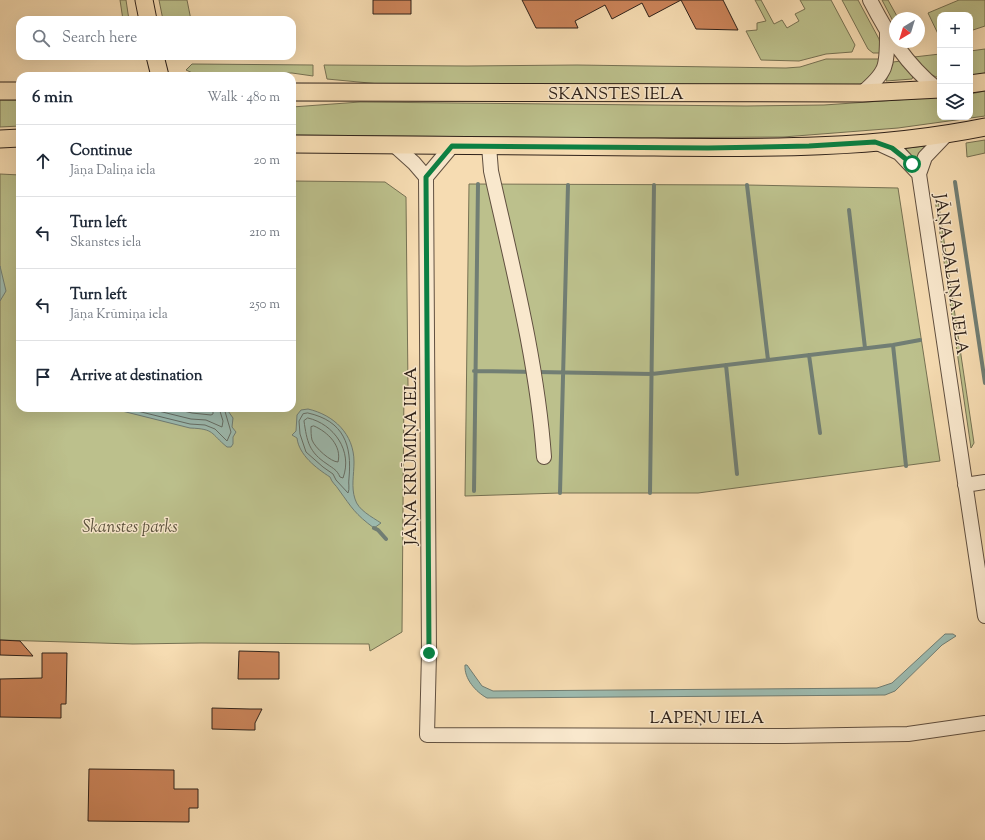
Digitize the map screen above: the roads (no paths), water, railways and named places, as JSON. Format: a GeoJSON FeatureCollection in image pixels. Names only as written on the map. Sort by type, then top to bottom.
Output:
{"type":"FeatureCollection","features":[{"type":"Feature","properties":{"kind":"main road"},"geometry":{"type":"LineString","coordinates":[[144,0],[147,16]]}},
{"type":"Feature","properties":{"kind":"main road"},"geometry":{"type":"LineString","coordinates":[[156,60],[159,72]]}},
{"type":"Feature","properties":{"kind":"main road"},"geometry":{"type":"LineString","coordinates":[[973,84],[985,82]]}},
{"type":"Feature","properties":{"kind":"main road","name":"SKANSTES IELA"},"geometry":{"type":"LineString","coordinates":[[296,92],[862,93],[937,89]]}},
{"type":"Feature","properties":{"kind":"main road"},"geometry":{"type":"LineString","coordinates":[[0,91],[16,91]]}},
{"type":"Feature","properties":{"kind":"main road"},"geometry":{"type":"LineString","coordinates":[[296,144],[708,148],[809,146],[875,142],[947,134],[985,127]]}},
{"type":"Feature","properties":{"kind":"main road"},"geometry":{"type":"LineString","coordinates":[[0,139],[16,138]]}},
{"type":"Feature","properties":{"kind":"street"},"geometry":{"type":"LineString","coordinates":[[870,0],[886,32],[918,73],[937,88]]}},
{"type":"Feature","properties":{"kind":"street"},"geometry":{"type":"LineString","coordinates":[[862,93],[878,79],[885,68],[886,32]]}},
{"type":"Feature","properties":{"kind":"street","name":"JĀŅA DALIŅA IELA"},"geometry":{"type":"LineString","coordinates":[[947,134],[925,156],[919,174],[985,616]]}},
{"type":"Feature","properties":{"kind":"street","name":"JĀŅA DALIŅA IELA"},"geometry":{"type":"LineString","coordinates":[[875,142],[899,153],[919,174]]}},
{"type":"Feature","properties":{"kind":"street"},"geometry":{"type":"LineString","coordinates":[[394,145],[414,163],[426,177],[452,146]]}},
{"type":"Feature","properties":{"kind":"street"},"geometry":{"type":"LineString","coordinates":[[489,146],[492,171],[532,358],[542,427],[544,457]]}},
{"type":"Feature","properties":{"kind":"street","name":"JĀŅA KRŪMIŅA IELA"},"geometry":{"type":"LineString","coordinates":[[426,177],[429,653],[427,735]]}},
{"type":"Feature","properties":{"kind":"street"},"geometry":{"type":"LineString","coordinates":[[965,485],[985,482]]}},
{"type":"Feature","properties":{"kind":"street","name":"LAPEŅU IELA"},"geometry":{"type":"LineString","coordinates":[[427,735],[908,734],[985,723]]}},
{"type":"Feature","properties":{"kind":"water"},"geometry":{"type":"Polygon","coordinates":[[[0,266],[6,291],[0,301],[0,266]]]}},
{"type":"Feature","properties":{"kind":"water"},"geometry":{"type":"Polygon","coordinates":[[[308,409],[334,421],[341,427],[346,435],[353,452],[353,485],[355,499],[362,510],[381,523],[374,528],[362,519],[347,502],[330,477],[319,470],[309,460],[301,450],[297,438],[292,435],[296,431],[297,415],[301,410],[308,409]]]}},
{"type":"Feature","properties":{"kind":"water"},"geometry":{"type":"Polygon","coordinates":[[[126,412],[229,412],[233,418],[232,427],[236,432],[233,437],[233,444],[231,447],[227,447],[212,433],[204,429],[190,428],[126,412]]]}},
{"type":"Feature","properties":{"kind":"water"},"geometry":{"type":"Polygon","coordinates":[[[945,634],[953,634],[956,636],[942,645],[895,691],[885,695],[487,698],[472,684],[466,675],[465,670],[465,665],[467,665],[482,686],[493,691],[877,688],[892,683],[945,634]]]}},
{"type":"Feature","properties":{"kind":"waterway"},"geometry":{"type":"LineString","coordinates":[[955,182],[985,383]]}},
{"type":"Feature","properties":{"kind":"waterway"},"geometry":{"type":"LineString","coordinates":[[474,491],[478,184]]}},
{"type":"Feature","properties":{"kind":"waterway"},"geometry":{"type":"LineString","coordinates":[[560,493],[568,185]]}},
{"type":"Feature","properties":{"kind":"waterway"},"geometry":{"type":"LineString","coordinates":[[650,493],[654,185]]}},
{"type":"Feature","properties":{"kind":"waterway"},"geometry":{"type":"LineString","coordinates":[[747,185],[768,360]]}},
{"type":"Feature","properties":{"kind":"waterway"},"geometry":{"type":"LineString","coordinates":[[849,210],[865,348]]}},
{"type":"Feature","properties":{"kind":"waterway"},"geometry":{"type":"LineString","coordinates":[[474,371],[652,374],[893,345],[920,340]]}},
{"type":"Feature","properties":{"kind":"waterway"},"geometry":{"type":"LineString","coordinates":[[893,345],[906,466]]}},
{"type":"Feature","properties":{"kind":"waterway"},"geometry":{"type":"LineString","coordinates":[[809,355],[820,433]]}},
{"type":"Feature","properties":{"kind":"waterway"},"geometry":{"type":"LineString","coordinates":[[726,365],[737,474]]}},
{"type":"Feature","properties":{"kind":"waterway"},"geometry":{"type":"LineString","coordinates":[[374,528],[378,530],[386,539]]}},
{"type":"Feature","properties":{"kind":"park label","name":"Skanstes parks"},"geometry":{"type":"Point","coordinates":[130,526]}}]}
